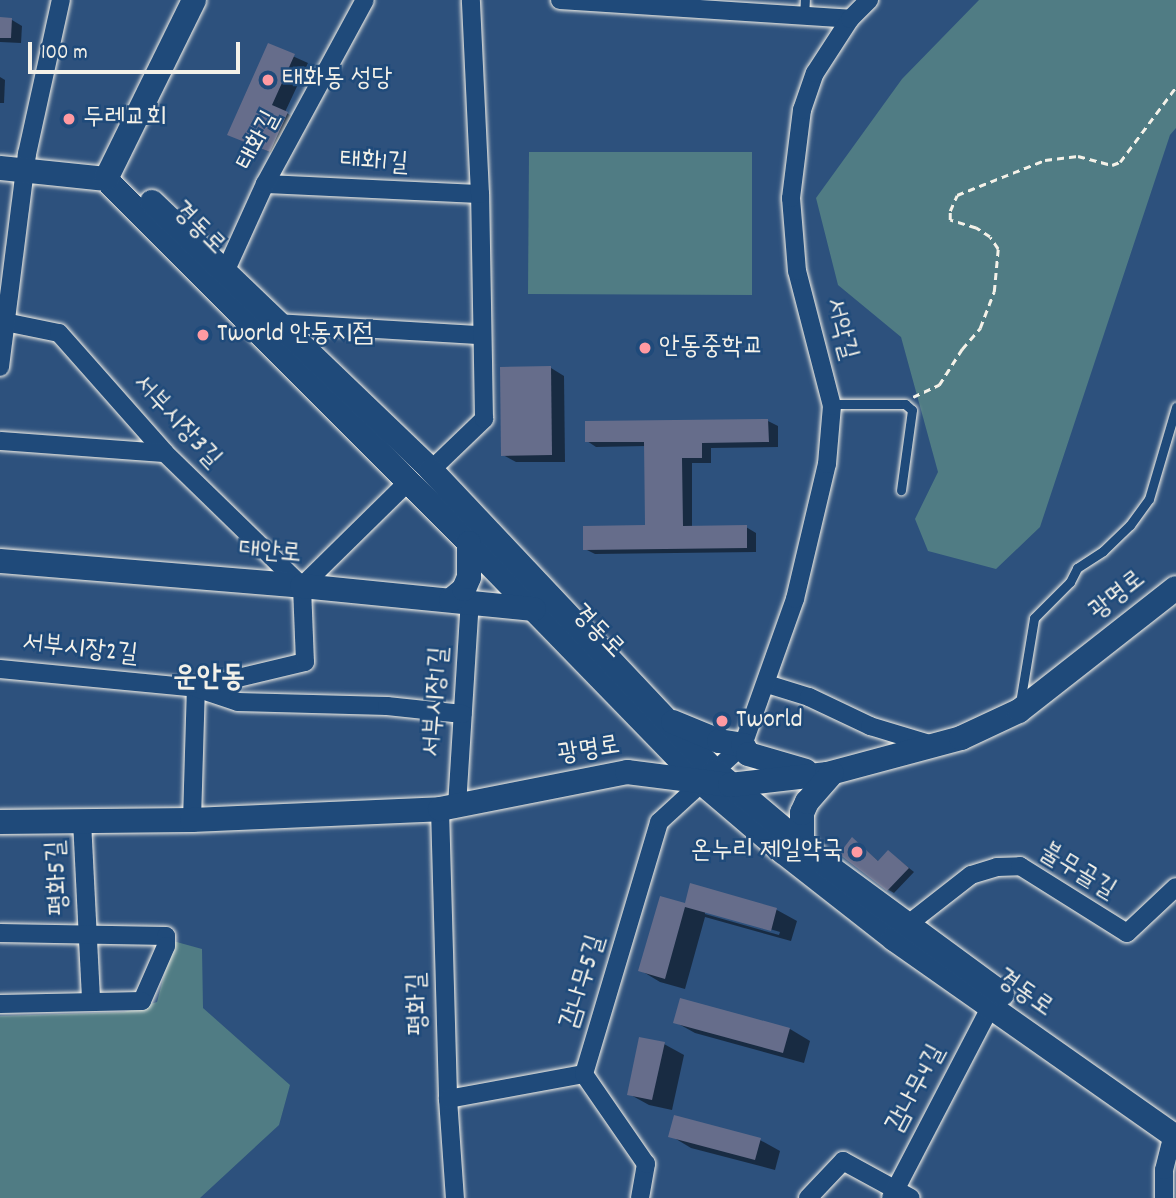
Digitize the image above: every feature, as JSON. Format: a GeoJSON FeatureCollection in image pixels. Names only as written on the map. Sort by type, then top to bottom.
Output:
{"type":"FeatureCollection","features":[{"type":"Feature","properties":{"kind":"street"},"geometry":{"type":"LineString","coordinates":[[0,367],[2,322],[26,162],[61,0]]}},
{"type":"Feature","properties":{"kind":"street"},"geometry":{"type":"LineString","coordinates":[[0,151],[26,162],[109,172],[194,0]]}},
{"type":"Feature","properties":{"kind":"street","name":"태화길"},"geometry":{"type":"LineString","coordinates":[[225,272],[265,184],[365,0]]}},
{"type":"Feature","properties":{"kind":"street"},"geometry":{"type":"LineString","coordinates":[[431,470],[484,419],[480,194],[471,0]]}},
{"type":"Feature","properties":{"kind":"street"},"geometry":{"type":"LineString","coordinates":[[560,0],[804,8],[850,19]]}},
{"type":"Feature","properties":{"kind":"street","name":"서악길"},"geometry":{"type":"LineString","coordinates":[[716,780],[743,745],[767,684],[795,599],[827,464],[832,404],[797,271],[791,198],[802,110],[815,73],[850,19],[869,0]]}},
{"type":"Feature","properties":{"kind":"street"},"geometry":{"type":"LineString","coordinates":[[0,168],[26,162]]}},
{"type":"Feature","properties":{"kind":"street","name":"경동로"},"geometry":{"type":"LineString","coordinates":[[109,172],[225,272],[431,470],[662,717],[783,852],[894,939],[1175,1130]]}},
{"type":"Feature","properties":{"kind":"street","name":"경동로"},"geometry":{"type":"LineString","coordinates":[[109,172],[534,609],[716,780],[1175,1130]]}},
{"type":"Feature","properties":{"kind":"street","name":"태화1길"},"geometry":{"type":"LineString","coordinates":[[265,184],[480,194]]}},
{"type":"Feature","properties":{"kind":"street","name":"서부시장3길"},"geometry":{"type":"LineString","coordinates":[[2,322],[59,332],[165,453],[302,586]]}},
{"type":"Feature","properties":{"kind":"street"},"geometry":{"type":"LineString","coordinates":[[276,323],[481,335]]}},
{"type":"Feature","properties":{"kind":"street"},"geometry":{"type":"LineString","coordinates":[[0,441],[165,453]]}},
{"type":"Feature","properties":{"kind":"street"},"geometry":{"type":"LineString","coordinates":[[302,586],[408,482]]}},
{"type":"Feature","properties":{"kind":"street"},"geometry":{"type":"LineString","coordinates":[[460,601],[469,577],[469,543]]}},
{"type":"Feature","properties":{"kind":"street","name":"대안로"},"geometry":{"type":"LineString","coordinates":[[0,561],[302,586],[534,609]]}},
{"type":"Feature","properties":{"kind":"street","name":"서부시장2길"},"geometry":{"type":"LineString","coordinates":[[0,669],[196,688],[305,662],[302,586]]}},
{"type":"Feature","properties":{"kind":"street","name":"광명로"},"geometry":{"type":"LineString","coordinates":[[0,822],[192,820],[448,808],[627,772],[716,780],[830,774],[961,738],[1019,711],[1176,588]]}},
{"type":"Feature","properties":{"kind":"street","name":"서부시장1길"},"geometry":{"type":"LineString","coordinates":[[448,808],[463,714],[460,601]]}},
{"type":"Feature","properties":{"kind":"street"},"geometry":{"type":"LineString","coordinates":[[767,684],[809,697],[870,726],[933,745]]}},
{"type":"Feature","properties":{"kind":"street"},"geometry":{"type":"LineString","coordinates":[[192,820],[196,688],[238,702],[387,706],[463,714]]}},
{"type":"Feature","properties":{"kind":"street"},"geometry":{"type":"LineString","coordinates":[[662,717],[719,741],[743,745],[748,754],[797,769],[830,774]]}},
{"type":"Feature","properties":{"kind":"street"},"geometry":{"type":"LineString","coordinates":[[802,844],[802,813],[807,802],[830,774]]}},
{"type":"Feature","properties":{"kind":"street","name":"감나무5길"},"geometry":{"type":"LineString","coordinates":[[584,1074],[659,822],[716,780]]}},
{"type":"Feature","properties":{"kind":"street","name":"평화길"},"geometry":{"type":"LineString","coordinates":[[448,808],[448,1099],[455,1198]]}},
{"type":"Feature","properties":{"kind":"street","name":"평화5길"},"geometry":{"type":"LineString","coordinates":[[82,821],[91,1001]]}},
{"type":"Feature","properties":{"kind":"street","name":"불무골길"},"geometry":{"type":"LineString","coordinates":[[907,925],[971,875],[997,867],[1020,866],[1127,933],[1176,887]]}},
{"type":"Feature","properties":{"kind":"street"},"geometry":{"type":"LineString","coordinates":[[0,933],[89,932]]}},
{"type":"Feature","properties":{"kind":"street","name":"평화5길"},"geometry":{"type":"LineString","coordinates":[[0,1004],[142,1001],[166,946],[166,936],[89,932]]}},
{"type":"Feature","properties":{"kind":"street","name":"감나무4길"},"geometry":{"type":"LineString","coordinates":[[892,1193],[991,1006]]}},
{"type":"Feature","properties":{"kind":"street"},"geometry":{"type":"LineString","coordinates":[[448,1099],[584,1074],[646,1164],[640,1198]]}},
{"type":"Feature","properties":{"kind":"street"},"geometry":{"type":"LineString","coordinates":[[1164,1198],[1164,1170],[1175,1130]]}},
{"type":"Feature","properties":{"kind":"street"},"geometry":{"type":"LineString","coordinates":[[808,1198],[843,1161],[892,1193],[911,1198]]}},
{"type":"Feature","properties":{"kind":"street"},"geometry":{"type":"LineString","coordinates":[[1164,1170],[1176,1190]]}},
{"type":"Feature","properties":{"kind":"lane"},"geometry":{"type":"LineString","coordinates":[[832,404],[905,404],[912,410],[901,490]]}},
{"type":"Feature","properties":{"kind":"lane"},"geometry":{"type":"LineString","coordinates":[[1019,711],[1034,618],[1070,582],[1077,568],[1103,551],[1130,525],[1149,499],[1176,407]]}},
{"type":"Feature","properties":{"kind":"path"},"geometry":{"type":"LineString","coordinates":[[905,404],[915,395],[939,385],[962,349],[980,328],[994,292],[998,249],[990,237],[976,228],[950,220],[950,211],[957,195],[1045,160],[1078,156],[1112,165],[1120,162],[1176,87]]}},
{"type":"Feature","properties":{"kind":"green space"},"geometry":{"type":"Polygon","coordinates":[[[979,0],[1176,0],[1176,128],[1170,135],[1040,527],[996,569],[928,551],[915,519],[938,472],[901,337],[838,285],[816,198],[902,79],[979,0]]]}},
{"type":"Feature","properties":{"kind":"green space"},"geometry":{"type":"Polygon","coordinates":[[[529,152],[752,152],[752,295],[528,294],[529,152]]]}},
{"type":"Feature","properties":{"kind":"green space"},"geometry":{"type":"Polygon","coordinates":[[[173,941],[202,949],[203,1008],[290,1085],[279,1125],[200,1198],[0,1198],[0,1016],[124,1012],[157,1002],[173,941]]]}},
{"type":"Feature","properties":{"kind":"building"},"geometry":{"type":"Polygon","coordinates":[[[0,17],[12,18],[11,38],[0,38],[0,17]]]}},
{"type":"Feature","properties":{"kind":"building","name":"태화동 성당"},"geometry":{"type":"Polygon","coordinates":[[[268,43],[295,54],[272,105],[288,112],[270,152],[227,135],[268,43]]]}},
{"type":"Feature","properties":{"kind":"building"},"geometry":{"type":"Polygon","coordinates":[[[551,366],[552,455],[501,456],[500,367],[551,366]]]}},
{"type":"Feature","properties":{"kind":"building"},"geometry":{"type":"Polygon","coordinates":[[[768,419],[769,442],[702,443],[702,458],[682,458],[683,526],[747,525],[747,548],[583,550],[583,526],[645,525],[644,442],[585,442],[585,421],[768,419]]]}},
{"type":"Feature","properties":{"kind":"building"},"geometry":{"type":"Polygon","coordinates":[[[852,837],[878,861],[888,850],[909,868],[887,891],[839,854],[852,837]]]}},
{"type":"Feature","properties":{"kind":"building"},"geometry":{"type":"Polygon","coordinates":[[[690,883],[777,908],[771,931],[685,907],[665,979],[638,971],[660,896],[685,903],[690,883]]]}},
{"type":"Feature","properties":{"kind":"building"},"geometry":{"type":"Polygon","coordinates":[[[680,998],[790,1028],[783,1053],[673,1023],[680,998]]]}},
{"type":"Feature","properties":{"kind":"building"},"geometry":{"type":"Polygon","coordinates":[[[639,1037],[665,1042],[652,1100],[627,1095],[639,1037]]]}},
{"type":"Feature","properties":{"kind":"building"},"geometry":{"type":"Polygon","coordinates":[[[674,1115],[761,1138],[755,1160],[668,1137],[674,1115]]]}},
{"type":"Feature","properties":{"kind":"place","name":"태화동 성당"},"geometry":{"type":"Point","coordinates":[268,80]}},
{"type":"Feature","properties":{"kind":"place","name":"두레교회"},"geometry":{"type":"Point","coordinates":[69,119]}},
{"type":"Feature","properties":{"kind":"place","name":"Tworld 안동지점"},"geometry":{"type":"Point","coordinates":[203,335]}},
{"type":"Feature","properties":{"kind":"place","name":"안동중학교"},"geometry":{"type":"Point","coordinates":[645,348]}},
{"type":"Feature","properties":{"kind":"place","name":"Tworld"},"geometry":{"type":"Point","coordinates":[722,721]}},
{"type":"Feature","properties":{"kind":"place","name":"온누리 제일약국"},"geometry":{"type":"Point","coordinates":[857,852]}},
{"type":"Feature","properties":{"kind":"district","name":"운안동"},"geometry":{"type":"Point","coordinates":[209,680]}}]}
